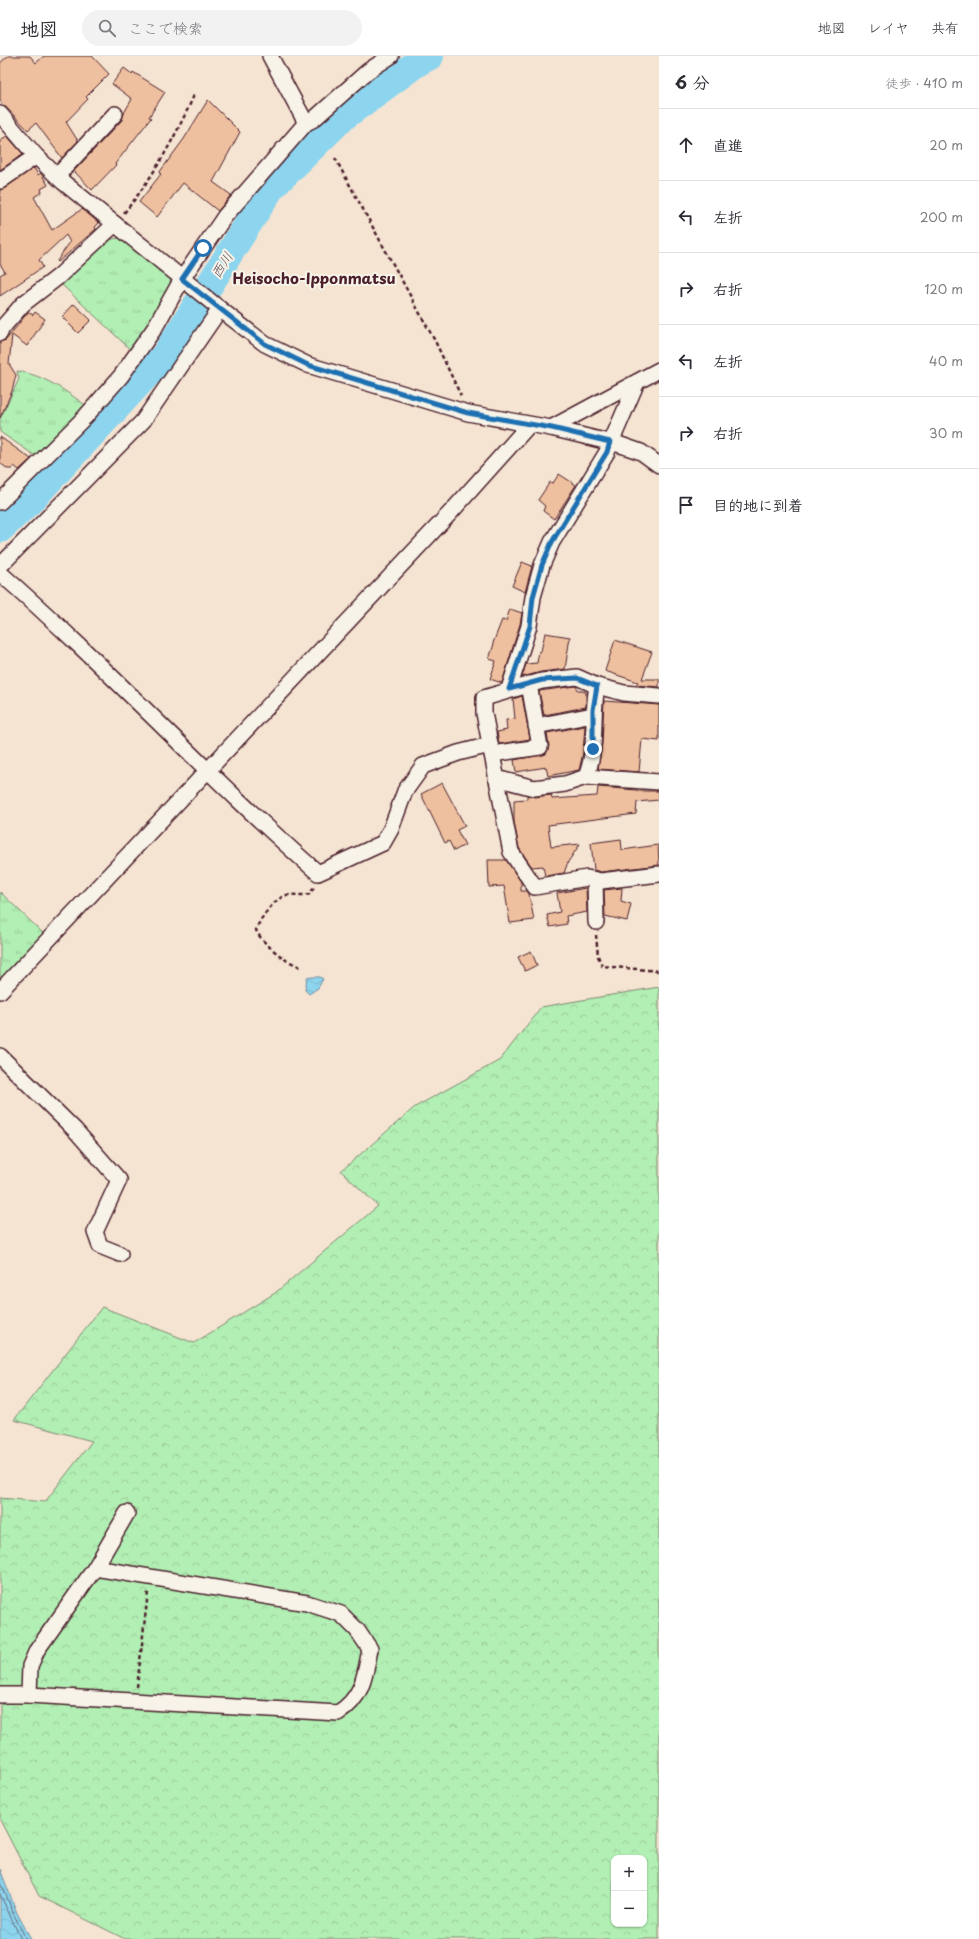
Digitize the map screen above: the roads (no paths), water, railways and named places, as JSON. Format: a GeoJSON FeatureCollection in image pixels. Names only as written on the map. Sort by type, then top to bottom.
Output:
{"type":"FeatureCollection","features":[{"type":"Feature","properties":{"kind":"street"},"geometry":{"type":"LineString","coordinates":[[270,56],[306,123]]}},
{"type":"Feature","properties":{"kind":"street"},"geometry":{"type":"LineString","coordinates":[[0,502],[85,417],[121,376],[154,329],[182,279],[225,216],[306,123],[314,119],[368,71],[391,56]]}},
{"type":"Feature","properties":{"kind":"street"},"geometry":{"type":"LineString","coordinates":[[0,114],[36,156],[57,176],[182,279],[265,344],[308,365],[468,413],[552,428],[610,442],[641,452],[659,465]]}},
{"type":"Feature","properties":{"kind":"street"},"geometry":{"type":"LineString","coordinates":[[57,176],[115,114]]}},
{"type":"Feature","properties":{"kind":"street"},"geometry":{"type":"LineString","coordinates":[[0,181],[36,156]]}},
{"type":"Feature","properties":{"kind":"street"},"geometry":{"type":"LineString","coordinates":[[0,333],[2,328],[23,304],[58,278],[114,224]]}},
{"type":"Feature","properties":{"kind":"street"},"geometry":{"type":"LineString","coordinates":[[0,566],[142,421],[220,309]]}},
{"type":"Feature","properties":{"kind":"street"},"geometry":{"type":"LineString","coordinates":[[552,428],[659,370]]}},
{"type":"Feature","properties":{"kind":"street"},"geometry":{"type":"LineString","coordinates":[[509,689],[530,626],[533,597],[542,565],[552,542],[607,452],[637,382]]}},
{"type":"Feature","properties":{"kind":"street"},"geometry":{"type":"LineString","coordinates":[[0,991],[450,512],[529,425]]}},
{"type":"Feature","properties":{"kind":"street"},"geometry":{"type":"LineString","coordinates":[[0,573],[43,611],[207,770],[318,873],[383,843],[391,829],[405,791],[423,766],[458,753],[540,747],[529,684]]}},
{"type":"Feature","properties":{"kind":"street"},"geometry":{"type":"LineString","coordinates":[[659,696],[624,693],[597,686],[577,678],[542,680],[484,698],[484,713],[512,852],[536,887],[587,878],[601,881],[659,874]]}},
{"type":"Feature","properties":{"kind":"street"},"geometry":{"type":"LineString","coordinates":[[586,777],[593,749],[593,715],[597,686]]}},
{"type":"Feature","properties":{"kind":"street"},"geometry":{"type":"LineString","coordinates":[[536,726],[593,715]]}},
{"type":"Feature","properties":{"kind":"street"},"geometry":{"type":"LineString","coordinates":[[496,778],[534,788],[565,784],[586,777],[659,782]]}},
{"type":"Feature","properties":{"kind":"street"},"geometry":{"type":"LineString","coordinates":[[595,880],[596,922]]}},
{"type":"Feature","properties":{"kind":"street"},"geometry":{"type":"LineString","coordinates":[[0,1056],[75,1130],[119,1180],[94,1232],[100,1246],[120,1254]]}},
{"type":"Feature","properties":{"kind":"street"},"geometry":{"type":"LineString","coordinates":[[28,1695],[30,1666],[37,1650],[95,1568],[127,1513]]}},
{"type":"Feature","properties":{"kind":"street"},"geometry":{"type":"LineString","coordinates":[[0,1695],[28,1695],[338,1713],[353,1701],[364,1680],[370,1649],[357,1630],[341,1614],[307,1603],[95,1568]]}},
{"type":"Feature","properties":{"kind":"water"},"geometry":{"type":"Polygon","coordinates":[[[320,977],[323,979],[318,988],[309,994],[305,990],[307,978],[320,977]]]}},
{"type":"Feature","properties":{"kind":"water"},"geometry":{"type":"Polygon","coordinates":[[[0,1869],[17,1913],[31,1939],[0,1939],[0,1869]]]}},
{"type":"Feature","properties":{"kind":"waterway","name":"西川"},"geometry":{"type":"LineString","coordinates":[[0,529],[30,501],[165,355],[271,188],[342,118],[417,63],[430,56]]}},
{"type":"Feature","properties":{"kind":"district","name":"Heisocho-Ipponmatsu"},"geometry":{"type":"Point","coordinates":[314,279]}}]}
